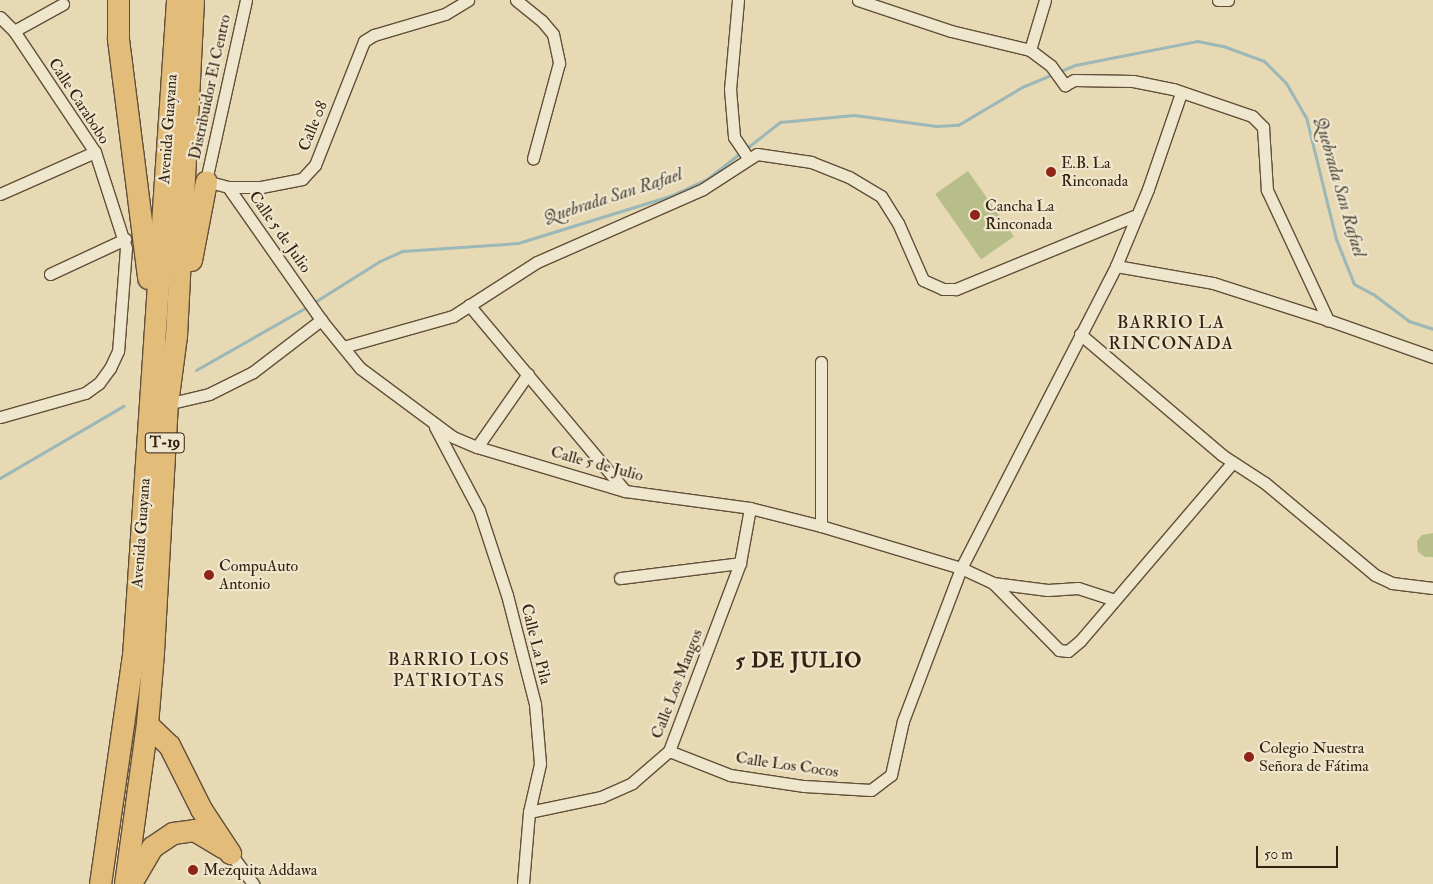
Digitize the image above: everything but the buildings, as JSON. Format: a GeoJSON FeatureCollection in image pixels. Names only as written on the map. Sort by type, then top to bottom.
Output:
{"type":"FeatureCollection","features":[{"type":"Feature","properties":{"kind":"highway"},"geometry":{"type":"LineString","coordinates":[[118,0],[118,39],[139,188],[154,336]]}},
{"type":"Feature","properties":{"kind":"highway","name":"Avenida Guayana"},"geometry":{"type":"LineString","coordinates":[[100,884],[133,656],[178,0]]}},
{"type":"Feature","properties":{"kind":"highway","name":"Avenida Guayana"},"geometry":{"type":"LineString","coordinates":[[125,884],[147,724],[167,404],[176,336],[193,0]]}},
{"type":"Feature","properties":{"kind":"highway"},"geometry":{"type":"LineString","coordinates":[[176,336],[206,181]]}},
{"type":"Feature","properties":{"kind":"highway"},"geometry":{"type":"LineString","coordinates":[[147,724],[169,745],[201,809],[230,853]]}},
{"type":"Feature","properties":{"kind":"highway"},"geometry":{"type":"LineString","coordinates":[[130,884],[137,867],[152,847],[173,833],[194,830],[211,837],[230,853]]}},
{"type":"Feature","properties":{"kind":"street","name":"Distribuidor El Centro"},"geometry":{"type":"LineString","coordinates":[[206,181],[246,0]]}},
{"type":"Feature","properties":{"kind":"street","name":"Calle 08"},"geometry":{"type":"LineString","coordinates":[[228,187],[261,187],[302,179],[315,165],[364,41],[374,35],[445,14],[468,0]]}},
{"type":"Feature","properties":{"kind":"street"},"geometry":{"type":"LineString","coordinates":[[516,0],[542,21],[552,34],[559,63],[532,159]]}},
{"type":"Feature","properties":{"kind":"street"},"geometry":{"type":"LineString","coordinates":[[738,0],[730,89],[734,137],[746,156]]}},
{"type":"Feature","properties":{"kind":"street"},"geometry":{"type":"LineString","coordinates":[[858,0],[951,31],[1030,50],[1051,66],[1064,85],[1074,80],[1133,81],[1181,93],[1252,116],[1260,123],[1267,190],[1328,320]]}},
{"type":"Feature","properties":{"kind":"street"},"geometry":{"type":"LineString","coordinates":[[1030,50],[1046,0]]}},
{"type":"Feature","properties":{"kind":"street"},"geometry":{"type":"LineString","coordinates":[[1218,0],[1228,0]]}},
{"type":"Feature","properties":{"kind":"street"},"geometry":{"type":"LineString","coordinates":[[14,31],[63,4]]}},
{"type":"Feature","properties":{"kind":"street","name":"Calle Carabobo"},"geometry":{"type":"LineString","coordinates":[[0,17],[14,31],[94,152],[125,239],[118,351],[99,383],[85,393],[0,417]]}},
{"type":"Feature","properties":{"kind":"street"},"geometry":{"type":"LineString","coordinates":[[961,568],[1116,266],[1134,216],[1148,189],[1181,93]]}},
{"type":"Feature","properties":{"kind":"street"},"geometry":{"type":"LineString","coordinates":[[0,194],[94,152]]}},
{"type":"Feature","properties":{"kind":"street"},"geometry":{"type":"LineString","coordinates":[[343,346],[452,316],[537,262],[702,189],[746,156],[767,153],[811,162],[849,177],[880,196],[898,223],[923,280],[943,289],[956,289],[1134,216]]}},
{"type":"Feature","properties":{"kind":"street","name":"Calle 5 de Julio"},"geometry":{"type":"LineString","coordinates":[[206,181],[228,187],[306,296],[318,316],[360,368],[434,425],[477,448],[625,491],[750,508],[821,526],[961,568],[993,583],[1059,650],[1068,651],[1075,647],[1114,600]]}},
{"type":"Feature","properties":{"kind":"street"},"geometry":{"type":"LineString","coordinates":[[50,274],[125,239]]}},
{"type":"Feature","properties":{"kind":"street"},"geometry":{"type":"LineString","coordinates":[[1116,266],[1213,283],[1328,320],[1433,357]]}},
{"type":"Feature","properties":{"kind":"street"},"geometry":{"type":"LineString","coordinates":[[470,305],[625,491]]}},
{"type":"Feature","properties":{"kind":"street"},"geometry":{"type":"LineString","coordinates":[[167,404],[209,394],[253,372],[318,316]]}},
{"type":"Feature","properties":{"kind":"street"},"geometry":{"type":"LineString","coordinates":[[1080,334],[1233,462],[1265,483],[1375,575],[1392,583],[1433,588]]}},
{"type":"Feature","properties":{"kind":"street"},"geometry":{"type":"LineString","coordinates":[[821,362],[821,526]]}},
{"type":"Feature","properties":{"kind":"street"},"geometry":{"type":"LineString","coordinates":[[477,448],[528,374]]}},
{"type":"Feature","properties":{"kind":"street","name":"Calle La Pila"},"geometry":{"type":"LineString","coordinates":[[434,425],[479,510],[507,595],[535,704],[540,764],[529,812],[523,884]]}},
{"type":"Feature","properties":{"kind":"street"},"geometry":{"type":"LineString","coordinates":[[993,583],[1048,590],[1078,588],[1114,600],[1233,462]]}},
{"type":"Feature","properties":{"kind":"street","name":"Calle Los Mangos"},"geometry":{"type":"LineString","coordinates":[[529,812],[601,797],[632,783],[669,751],[740,563],[750,508]]}},
{"type":"Feature","properties":{"kind":"street"},"geometry":{"type":"LineString","coordinates":[[620,578],[740,563]]}},
{"type":"Feature","properties":{"kind":"street","name":"Calle Los Cocos"},"geometry":{"type":"LineString","coordinates":[[669,751],[730,775],[862,791],[880,786],[894,767],[903,721],[961,568]]}},
{"type":"Feature","properties":{"kind":"street"},"geometry":{"type":"LineString","coordinates":[[230,853],[253,884]]}},
{"type":"Feature","properties":{"kind":"green space","name":"Cancha La Rinconada"},"geometry":{"type":"Polygon","coordinates":[[[968,171],[1014,237],[981,259],[935,194],[968,171]]]}},
{"type":"Feature","properties":{"kind":"green space"},"geometry":{"type":"Polygon","coordinates":[[[1433,533],[1433,557],[1425,557],[1418,552],[1417,541],[1422,535],[1433,533]]]}},
{"type":"Feature","properties":{"kind":"waterway","name":"Quebrada San Rafael"},"geometry":{"type":"LineString","coordinates":[[313,303],[380,261],[402,251],[518,243],[670,196],[707,179],[780,122],[854,115],[936,126],[958,125],[1022,87],[1075,65],[1197,41],[1223,46],[1264,61],[1286,83],[1306,117],[1336,239],[1354,284],[1373,294],[1409,321],[1433,329]]}},
{"type":"Feature","properties":{"kind":"waterway","name":"Quebrada San Rafael"},"geometry":{"type":"LineString","coordinates":[[196,370],[307,307]]}},
{"type":"Feature","properties":{"kind":"waterway","name":"Quebrada San Rafael"},"geometry":{"type":"LineString","coordinates":[[0,478],[123,406]]}},
{"type":"Feature","properties":{"kind":"place","name":"E.B. La Rinconada"},"geometry":{"type":"Point","coordinates":[1051,172]}},
{"type":"Feature","properties":{"kind":"place","name":"Cancha La Rinconada"},"geometry":{"type":"Point","coordinates":[975,215]}},
{"type":"Feature","properties":{"kind":"place","name":"CompuAuto Antonio"},"geometry":{"type":"Point","coordinates":[209,575]}},
{"type":"Feature","properties":{"kind":"place","name":"Colegio Nuestra Señora de Fátima"},"geometry":{"type":"Point","coordinates":[1249,757]}},
{"type":"Feature","properties":{"kind":"place","name":"Mezquita Addawa"},"geometry":{"type":"Point","coordinates":[193,870]}},
{"type":"Feature","properties":{"kind":"district","name":"BARRIO LA RINCONADA"},"geometry":{"type":"Point","coordinates":[1171,334]}},
{"type":"Feature","properties":{"kind":"district","name":"5 DE JULIO"},"geometry":{"type":"Point","coordinates":[799,661]}},
{"type":"Feature","properties":{"kind":"district","name":"BARRIO LOS PATRIOTAS"},"geometry":{"type":"Point","coordinates":[449,671]}}]}
